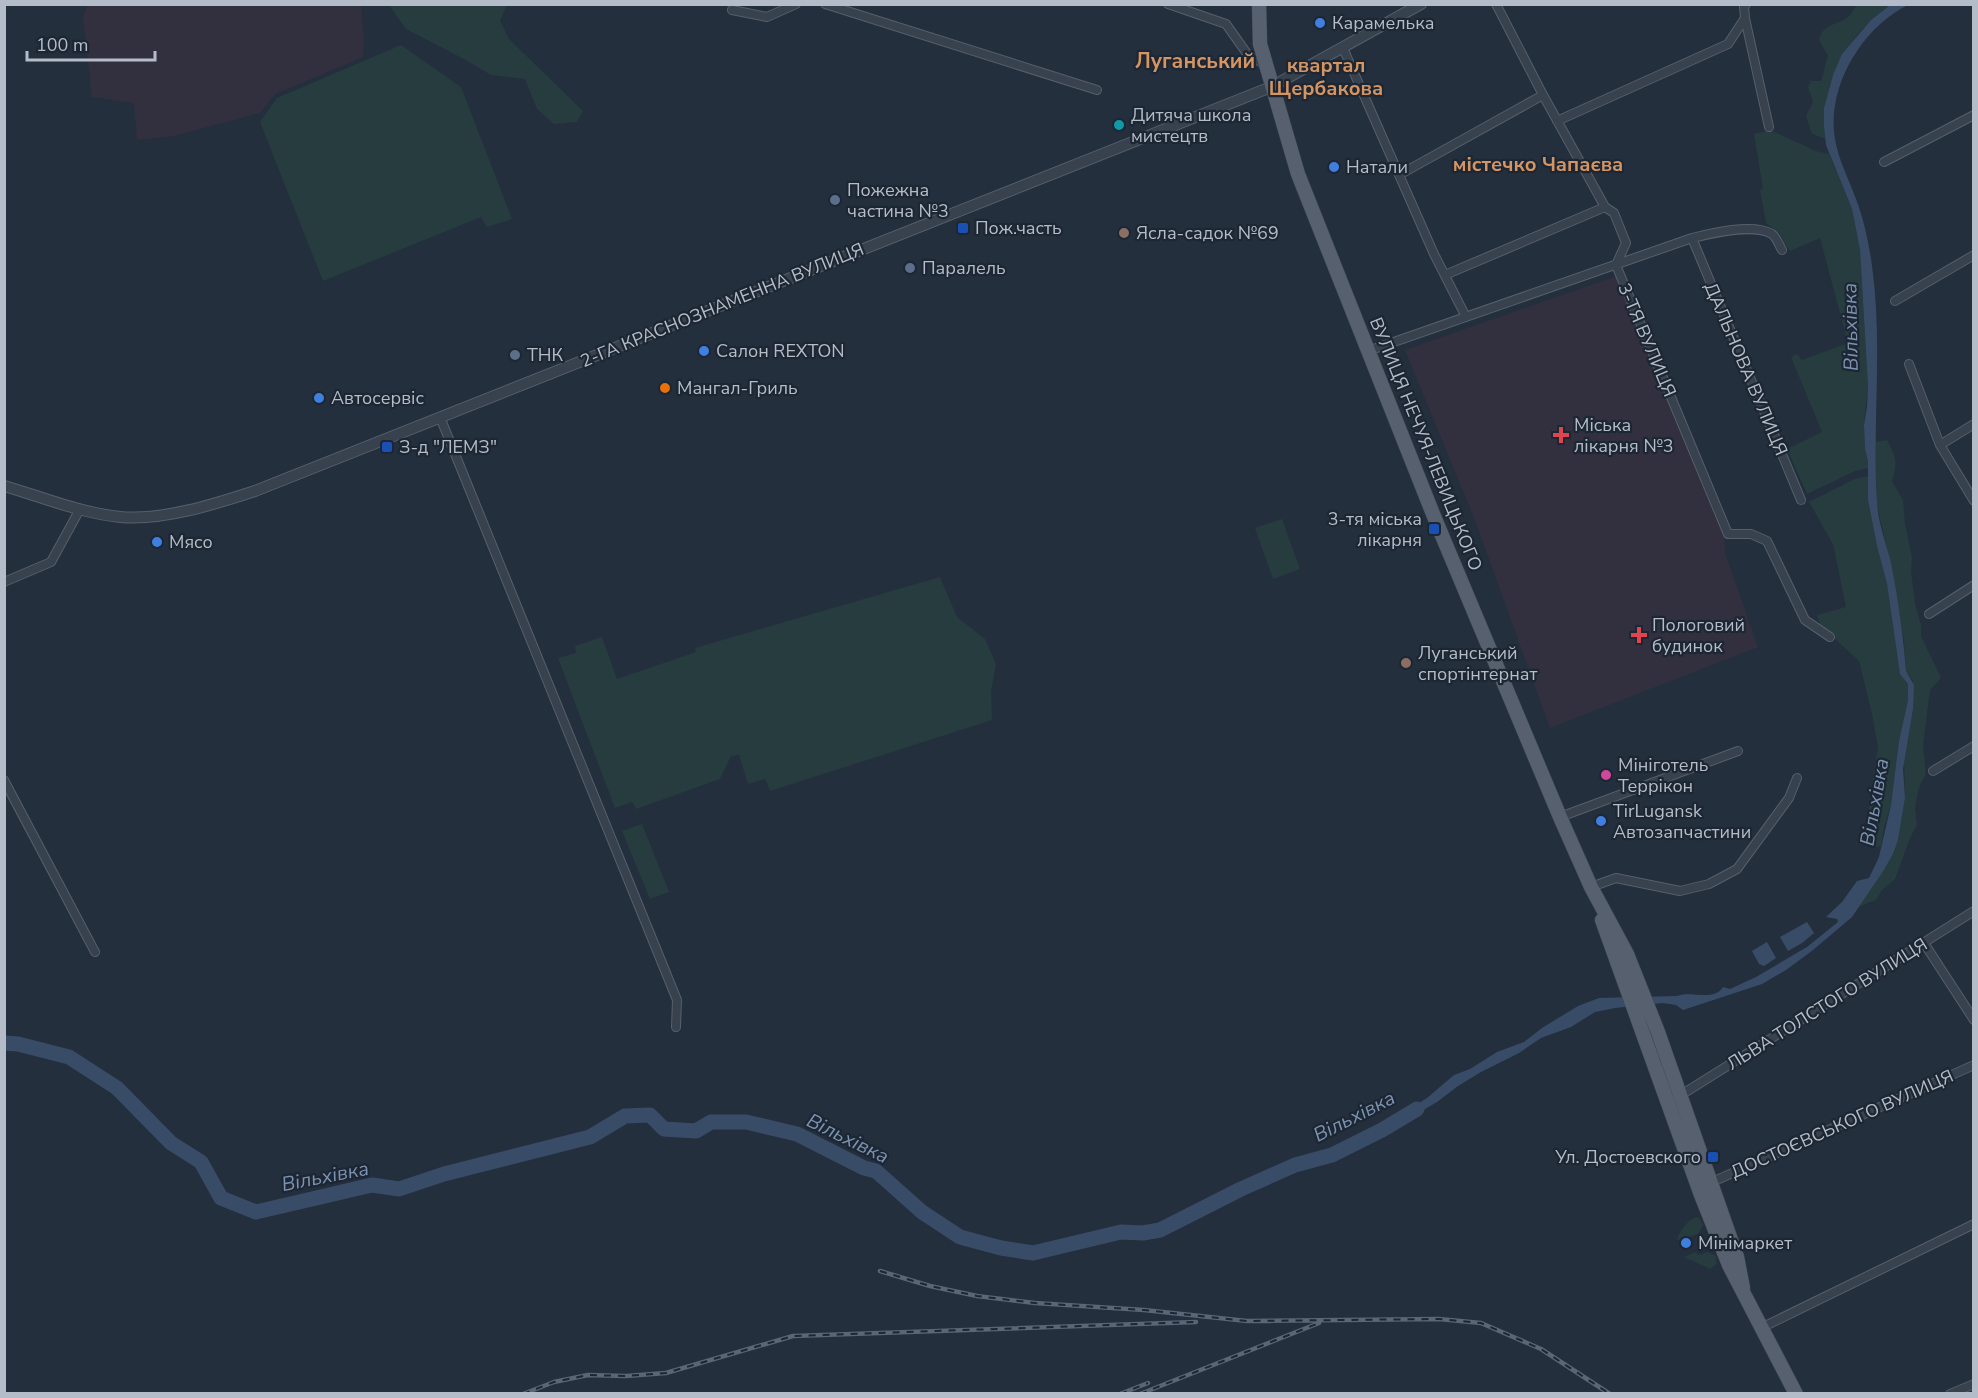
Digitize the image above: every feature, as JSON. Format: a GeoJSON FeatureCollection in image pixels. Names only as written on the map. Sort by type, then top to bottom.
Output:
{"type":"FeatureCollection","features":[{"type":"Feature","properties":{"kind":"main road","name":"ВУЛИЦЯ НЕЧУЯ-ЛЕВИЦЬКОГО"},"geometry":{"type":"LineString","coordinates":[[1259,4],[1260,44],[1298,174],[1433,514],[1621,957]]}},
{"type":"Feature","properties":{"kind":"main road"},"geometry":{"type":"LineString","coordinates":[[1621,957],[1658,1032],[1737,1257],[1743,1288]]}},
{"type":"Feature","properties":{"kind":"main road"},"geometry":{"type":"LineString","coordinates":[[1621,957],[1644,1036],[1729,1265],[1743,1288],[1796,1394]]}},
{"type":"Feature","properties":{"kind":"street"},"geometry":{"type":"LineString","coordinates":[[732,10],[767,17],[796,4]]}},
{"type":"Feature","properties":{"kind":"street"},"geometry":{"type":"LineString","coordinates":[[825,4],[1097,90]]}},
{"type":"Feature","properties":{"kind":"street"},"geometry":{"type":"LineString","coordinates":[[1168,4],[1226,24],[1248,55],[1266,65]]}},
{"type":"Feature","properties":{"kind":"street","name":"2-ГА КРАСНОЗНАМЕННА ВУЛИЦЯ"},"geometry":{"type":"LineString","coordinates":[[4,486],[80,509],[122,517],[148,517],[219,503],[255,491],[1271,87],[1421,4]]}},
{"type":"Feature","properties":{"kind":"street"},"geometry":{"type":"LineString","coordinates":[[1496,4],[1605,207],[1614,213],[1626,243],[1616,266]]}},
{"type":"Feature","properties":{"kind":"street"},"geometry":{"type":"LineString","coordinates":[[1746,4],[1745,18],[1769,127]]}},
{"type":"Feature","properties":{"kind":"street"},"geometry":{"type":"LineString","coordinates":[[1557,121],[1728,44],[1745,18]]}},
{"type":"Feature","properties":{"kind":"street"},"geometry":{"type":"LineString","coordinates":[[1343,48],[1444,274],[1466,317]]}},
{"type":"Feature","properties":{"kind":"street"},"geometry":{"type":"LineString","coordinates":[[1399,174],[1543,95]]}},
{"type":"Feature","properties":{"kind":"street"},"geometry":{"type":"LineString","coordinates":[[1884,162],[1974,115]]}},
{"type":"Feature","properties":{"kind":"street"},"geometry":{"type":"LineString","coordinates":[[1444,274],[1605,207]]}},
{"type":"Feature","properties":{"kind":"street"},"geometry":{"type":"LineString","coordinates":[[1368,351],[1692,238],[1740,229],[1767,232],[1774,236],[1782,250]]}},
{"type":"Feature","properties":{"kind":"street","name":"ДАЛЬНОВА ВУЛИЦЯ"},"geometry":{"type":"LineString","coordinates":[[1692,238],[1801,500]]}},
{"type":"Feature","properties":{"kind":"street"},"geometry":{"type":"LineString","coordinates":[[1895,301],[1974,255]]}},
{"type":"Feature","properties":{"kind":"street","name":"3-ТЯ ВУЛИЦЯ"},"geometry":{"type":"LineString","coordinates":[[1616,266],[1728,534],[1751,534],[1767,541],[1805,620],[1830,637]]}},
{"type":"Feature","properties":{"kind":"street"},"geometry":{"type":"LineString","coordinates":[[1910,364],[1940,445],[1974,501]]}},
{"type":"Feature","properties":{"kind":"street"},"geometry":{"type":"LineString","coordinates":[[440,417],[677,1000],[676,1027]]}},
{"type":"Feature","properties":{"kind":"street"},"geometry":{"type":"LineString","coordinates":[[1940,445],[1974,424]]}},
{"type":"Feature","properties":{"kind":"street"},"geometry":{"type":"LineString","coordinates":[[4,582],[51,562],[80,509]]}},
{"type":"Feature","properties":{"kind":"street"},"geometry":{"type":"LineString","coordinates":[[1929,614],[1974,585]]}},
{"type":"Feature","properties":{"kind":"street"},"geometry":{"type":"LineString","coordinates":[[1933,771],[1974,746]]}},
{"type":"Feature","properties":{"kind":"street"},"geometry":{"type":"LineString","coordinates":[[1560,817],[1738,751]]}},
{"type":"Feature","properties":{"kind":"street"},"geometry":{"type":"LineString","coordinates":[[1591,887],[1616,878],[1680,891],[1709,884],[1737,869],[1789,798],[1797,778]]}},
{"type":"Feature","properties":{"kind":"street"},"geometry":{"type":"LineString","coordinates":[[4,780],[95,952]]}},
{"type":"Feature","properties":{"kind":"street","name":"ЛЬВА ТОЛСТОГО ВУЛИЦЯ"},"geometry":{"type":"LineString","coordinates":[[1681,1095],[1974,911]]}},
{"type":"Feature","properties":{"kind":"street"},"geometry":{"type":"LineString","coordinates":[[1924,943],[1974,1020]]}},
{"type":"Feature","properties":{"kind":"street","name":"ДОСТОЄВСЬКОГО ВУЛИЦЯ"},"geometry":{"type":"LineString","coordinates":[[1710,1183],[1974,1065]]}},
{"type":"Feature","properties":{"kind":"street"},"geometry":{"type":"LineString","coordinates":[[1763,1327],[1974,1224]]}},
{"type":"Feature","properties":{"kind":"street"},"geometry":{"type":"LineString","coordinates":[[1950,1394],[1974,1384]]}},
{"type":"Feature","properties":{"kind":"shaded area"},"geometry":{"type":"Polygon","coordinates":[[[88,4],[361,5],[363,57],[275,94],[260,113],[173,136],[137,140],[134,103],[92,97],[83,17],[88,4]]]}},
{"type":"Feature","properties":{"kind":"shaded area","name":"Міська лікарня №3"},"geometry":{"type":"Polygon","coordinates":[[[1617,276],[1724,533],[1725,553],[1758,647],[1550,728],[1475,520],[1405,350],[1617,276]]]}},
{"type":"Feature","properties":{"kind":"green space"},"geometry":{"type":"Polygon","coordinates":[[[389,5],[507,5],[500,21],[509,39],[583,111],[577,122],[554,124],[537,109],[525,79],[491,75],[406,29],[389,5]]]}},
{"type":"Feature","properties":{"kind":"green space"},"geometry":{"type":"Polygon","coordinates":[[[1857,5],[1890,5],[1861,31],[1839,63],[1831,81],[1827,100],[1826,139],[1812,134],[1806,116],[1813,102],[1808,87],[1811,81],[1821,81],[1828,56],[1819,40],[1823,31],[1848,17],[1857,5]]]}},
{"type":"Feature","properties":{"kind":"green space"},"geometry":{"type":"Polygon","coordinates":[[[401,45],[461,87],[512,219],[487,227],[481,217],[323,281],[260,122],[277,98],[401,45]]]}},
{"type":"Feature","properties":{"kind":"green space"},"geometry":{"type":"Polygon","coordinates":[[[1770,130],[1816,151],[1829,154],[1852,209],[1860,250],[1868,386],[1864,423],[1865,449],[1869,468],[1855,471],[1807,494],[1787,449],[1822,432],[1791,357],[1797,354],[1802,360],[1848,343],[1820,238],[1790,251],[1778,232],[1766,223],[1754,134],[1770,130]]]}},
{"type":"Feature","properties":{"kind":"green space"},"geometry":{"type":"Polygon","coordinates":[[[1887,440],[1895,460],[1892,481],[1903,500],[1921,636],[1941,678],[1930,690],[1923,745],[1926,774],[1919,787],[1915,807],[1917,825],[1895,879],[1882,890],[1876,900],[1858,907],[1884,870],[1898,840],[1905,798],[1904,757],[1913,709],[1913,681],[1906,671],[1904,642],[1892,569],[1877,505],[1875,442],[1887,440]]]}},
{"type":"Feature","properties":{"kind":"green space"},"geometry":{"type":"Polygon","coordinates":[[[1869,476],[1868,500],[1887,584],[1900,673],[1908,684],[1908,700],[1899,741],[1891,805],[1881,846],[1877,847],[1866,839],[1878,748],[1872,714],[1859,661],[1820,625],[1817,615],[1846,607],[1833,544],[1809,502],[1855,479],[1869,476]]]}},
{"type":"Feature","properties":{"kind":"green space"},"geometry":{"type":"Polygon","coordinates":[[[1282,519],[1300,569],[1273,579],[1255,528],[1282,519]]]}},
{"type":"Feature","properties":{"kind":"green space"},"geometry":{"type":"Polygon","coordinates":[[[940,577],[957,617],[985,639],[996,664],[991,692],[992,720],[770,791],[765,779],[748,784],[739,755],[731,756],[720,779],[636,809],[632,802],[615,808],[558,658],[576,653],[575,646],[602,637],[617,679],[696,652],[695,648],[940,577]]]}},
{"type":"Feature","properties":{"kind":"green space"},"geometry":{"type":"Polygon","coordinates":[[[642,824],[669,892],[650,899],[622,831],[642,824]]]}},
{"type":"Feature","properties":{"kind":"green space"},"geometry":{"type":"Polygon","coordinates":[[[1697,1217],[1703,1225],[1698,1234],[1677,1240],[1684,1226],[1697,1217]]]}},
{"type":"Feature","properties":{"kind":"green space"},"geometry":{"type":"Polygon","coordinates":[[[1696,1252],[1698,1255],[1708,1252],[1716,1256],[1717,1264],[1710,1269],[1684,1257],[1696,1252]]]}},
{"type":"Feature","properties":{"kind":"water"},"geometry":{"type":"Polygon","coordinates":[[[1890,5],[1908,5],[1881,24],[1858,50],[1842,80],[1834,113],[1834,125],[1840,157],[1864,224],[1872,266],[1877,325],[1878,510],[1894,576],[1906,671],[1914,685],[1913,709],[1903,769],[1905,798],[1898,840],[1893,854],[1852,917],[1813,950],[1762,984],[1683,1010],[1676,1005],[1663,1003],[1595,1012],[1571,1027],[1541,1038],[1519,1053],[1481,1072],[1401,1123],[1397,1117],[1427,1098],[1454,1075],[1470,1069],[1497,1052],[1524,1042],[1578,1006],[1599,998],[1708,995],[1714,994],[1723,987],[1730,989],[1756,977],[1807,947],[1838,922],[1837,919],[1826,917],[1842,902],[1857,881],[1869,878],[1879,857],[1891,805],[1899,741],[1908,700],[1908,684],[1900,674],[1887,584],[1868,500],[1868,462],[1864,425],[1868,386],[1860,250],[1852,209],[1826,145],[1824,108],[1833,75],[1842,54],[1871,20],[1890,5]]]}},
{"type":"Feature","properties":{"kind":"water"},"geometry":{"type":"Polygon","coordinates":[[[1807,922],[1814,933],[1788,951],[1780,937],[1807,922]]]}},
{"type":"Feature","properties":{"kind":"water"},"geometry":{"type":"Polygon","coordinates":[[[1767,942],[1776,958],[1764,966],[1759,964],[1752,951],[1767,942]]]}},
{"type":"Feature","properties":{"kind":"waterway","name":"Вільхівка"},"geometry":{"type":"LineString","coordinates":[[4,1043],[18,1044],[69,1057],[117,1088],[171,1143],[201,1162],[221,1198],[256,1212],[372,1185],[399,1189],[444,1174],[590,1137],[625,1116],[650,1115],[664,1129],[696,1131],[711,1122],[746,1122],[797,1134],[864,1168],[876,1171],[922,1212],[960,1237],[1001,1248],[1033,1253],[1121,1232],[1143,1233],[1160,1230],[1241,1189],[1295,1165],[1332,1155],[1382,1130],[1417,1109]]}},
{"type":"Feature","properties":{"kind":"railway"},"geometry":{"type":"LineString","coordinates":[[880,1271],[930,1286],[977,1296],[1035,1303],[1144,1310],[1247,1321],[1439,1319],[1481,1323],[1541,1349],[1610,1394]]}},
{"type":"Feature","properties":{"kind":"railway"},"geometry":{"type":"LineString","coordinates":[[523,1394],[554,1382],[588,1375],[626,1376],[666,1373],[793,1336],[1196,1322]]}},
{"type":"Feature","properties":{"kind":"railway"},"geometry":{"type":"LineString","coordinates":[[1140,1394],[1319,1323]]}},
{"type":"Feature","properties":{"kind":"railway"},"geometry":{"type":"LineString","coordinates":[[1120,1394],[1148,1383]]}},
{"type":"Feature","properties":{"kind":"place","name":"Карамелька"},"geometry":{"type":"Point","coordinates":[1320,23]}},
{"type":"Feature","properties":{"kind":"place","name":"Дитяча школа мистецтв"},"geometry":{"type":"Point","coordinates":[1119,125]}},
{"type":"Feature","properties":{"kind":"place","name":"Натали"},"geometry":{"type":"Point","coordinates":[1334,167]}},
{"type":"Feature","properties":{"kind":"place","name":"Пожежна частина №3"},"geometry":{"type":"Point","coordinates":[835,200]}},
{"type":"Feature","properties":{"kind":"place","name":"Пож.часть"},"geometry":{"type":"Point","coordinates":[963,228]}},
{"type":"Feature","properties":{"kind":"place","name":"Ясла-садок №69"},"geometry":{"type":"Point","coordinates":[1124,233]}},
{"type":"Feature","properties":{"kind":"place","name":"Паралель"},"geometry":{"type":"Point","coordinates":[910,268]}},
{"type":"Feature","properties":{"kind":"place","name":"Салон REXTON"},"geometry":{"type":"Point","coordinates":[704,351]}},
{"type":"Feature","properties":{"kind":"place","name":"ТНК"},"geometry":{"type":"Point","coordinates":[515,355]}},
{"type":"Feature","properties":{"kind":"place","name":"Мангал-Гриль"},"geometry":{"type":"Point","coordinates":[665,388]}},
{"type":"Feature","properties":{"kind":"place","name":"Автосервіс"},"geometry":{"type":"Point","coordinates":[319,398]}},
{"type":"Feature","properties":{"kind":"place","name":"Міська лікарня №3"},"geometry":{"type":"Point","coordinates":[1561,435]}},
{"type":"Feature","properties":{"kind":"place","name":"З-д \"ЛЕМЗ\""},"geometry":{"type":"Point","coordinates":[387,447]}},
{"type":"Feature","properties":{"kind":"place","name":"3-тя міська лікарня"},"geometry":{"type":"Point","coordinates":[1434,529]}},
{"type":"Feature","properties":{"kind":"place","name":"Мясо"},"geometry":{"type":"Point","coordinates":[157,542]}},
{"type":"Feature","properties":{"kind":"place","name":"Пологовий будинок"},"geometry":{"type":"Point","coordinates":[1639,635]}},
{"type":"Feature","properties":{"kind":"place","name":"Луганський спортінтернат"},"geometry":{"type":"Point","coordinates":[1406,663]}},
{"type":"Feature","properties":{"kind":"place","name":"Мініготель Террікон"},"geometry":{"type":"Point","coordinates":[1606,775]}},
{"type":"Feature","properties":{"kind":"place","name":"TirLugansk Автозапчастини"},"geometry":{"type":"Point","coordinates":[1601,821]}},
{"type":"Feature","properties":{"kind":"place","name":"Ул. Достоевского"},"geometry":{"type":"Point","coordinates":[1713,1157]}},
{"type":"Feature","properties":{"kind":"place","name":"Мінімаркет"},"geometry":{"type":"Point","coordinates":[1686,1243]}},
{"type":"Feature","properties":{"kind":"district","name":"Луганський"},"geometry":{"type":"Point","coordinates":[1195,61]}},
{"type":"Feature","properties":{"kind":"district","name":"квартал Щербакова"},"geometry":{"type":"Point","coordinates":[1326,76]}},
{"type":"Feature","properties":{"kind":"district","name":"містечко Чапаєва"},"geometry":{"type":"Point","coordinates":[1538,164]}}]}
